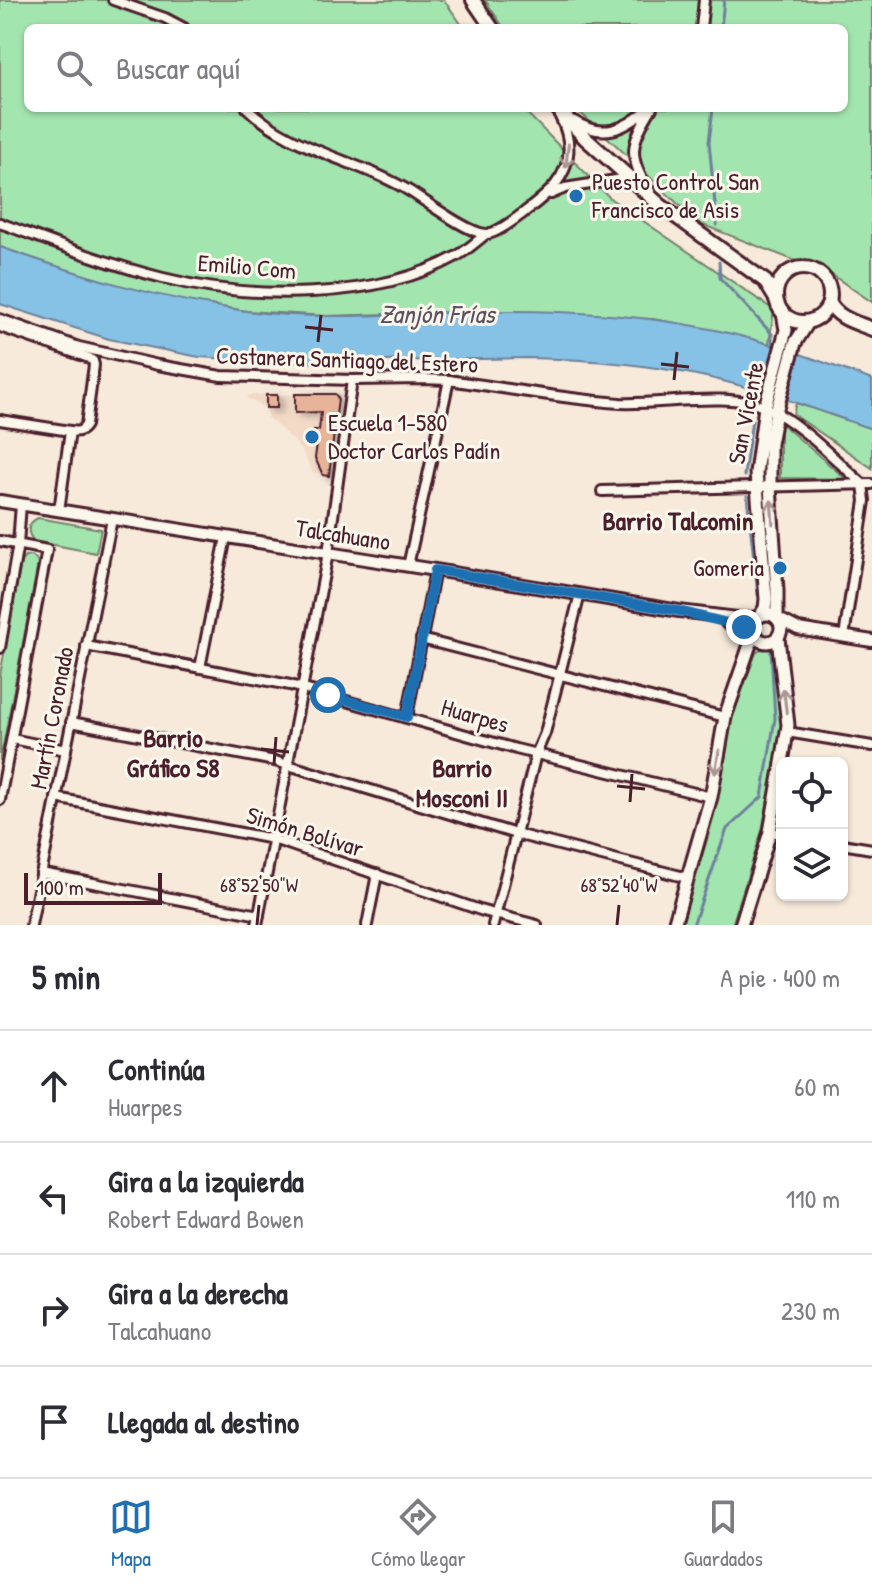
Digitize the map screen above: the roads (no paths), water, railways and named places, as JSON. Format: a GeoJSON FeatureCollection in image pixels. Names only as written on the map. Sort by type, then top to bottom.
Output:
{"type":"FeatureCollection","features":[{"type":"Feature","properties":{"kind":"main road"},"geometry":{"type":"LineString","coordinates":[[473,0],[489,24]]}},
{"type":"Feature","properties":{"kind":"main road"},"geometry":{"type":"LineString","coordinates":[[561,112],[660,205],[765,281],[783,313],[795,321],[813,320],[870,328]]}},
{"type":"Feature","properties":{"kind":"main road"},"geometry":{"type":"LineString","coordinates":[[732,257],[762,269],[787,273],[802,268],[818,273],[828,285],[829,302],[833,309],[843,318],[870,328]]}},
{"type":"Feature","properties":{"kind":"main road"},"geometry":{"type":"LineString","coordinates":[[776,299],[778,285],[787,273]]}},
{"type":"Feature","properties":{"kind":"main road"},"geometry":{"type":"LineString","coordinates":[[813,320],[823,314],[829,302]]}},
{"type":"Feature","properties":{"kind":"main road","name":"San Vicente"},"geometry":{"type":"LineString","coordinates":[[759,616],[765,608],[766,599],[756,486],[757,456],[787,350],[783,313]]}},
{"type":"Feature","properties":{"kind":"main road","name":"San Vicente"},"geometry":{"type":"LineString","coordinates":[[787,350],[813,320]]}},
{"type":"Feature","properties":{"kind":"main road","name":"San Vicente"},"geometry":{"type":"LineString","coordinates":[[771,410],[770,486],[778,619]]}},
{"type":"Feature","properties":{"kind":"main road"},"geometry":{"type":"LineString","coordinates":[[674,925],[711,797],[725,717],[754,632],[754,623],[759,616],[769,614],[778,619],[782,628],[774,641],[760,640],[754,632]]}},
{"type":"Feature","properties":{"kind":"main road"},"geometry":{"type":"LineString","coordinates":[[778,637],[787,718],[783,757]]}},
{"type":"Feature","properties":{"kind":"main road"},"geometry":{"type":"LineString","coordinates":[[741,925],[776,833]]}},
{"type":"Feature","properties":{"kind":"street"},"geometry":{"type":"LineString","coordinates":[[113,0],[176,24]]}},
{"type":"Feature","properties":{"kind":"street"},"geometry":{"type":"LineString","coordinates":[[701,24],[704,0]]}},
{"type":"Feature","properties":{"kind":"street"},"geometry":{"type":"LineString","coordinates":[[252,112],[281,133],[398,184],[459,222],[486,234]]}},
{"type":"Feature","properties":{"kind":"street"},"geometry":{"type":"LineString","coordinates":[[543,198],[563,174],[569,154],[568,135],[559,112]]}},
{"type":"Feature","properties":{"kind":"street"},"geometry":{"type":"LineString","coordinates":[[563,112],[585,127],[605,130],[620,129],[645,112]]}},
{"type":"Feature","properties":{"kind":"street"},"geometry":{"type":"LineString","coordinates":[[648,112],[635,140],[633,156],[641,177],[660,205]]}},
{"type":"Feature","properties":{"kind":"street"},"geometry":{"type":"LineString","coordinates":[[543,198],[565,188],[629,178]]}},
{"type":"Feature","properties":{"kind":"street","name":"Emilio Com"},"geometry":{"type":"LineString","coordinates":[[0,223],[164,278],[239,290],[303,293],[353,288],[426,270],[458,255],[486,234],[497,231],[543,198]]}},
{"type":"Feature","properties":{"kind":"street","name":"Costanera Santiago del Estero"},"geometry":{"type":"LineString","coordinates":[[0,319],[79,347],[232,378],[449,380],[612,402],[751,403],[787,418],[867,484]]}},
{"type":"Feature","properties":{"kind":"street"},"geometry":{"type":"LineString","coordinates":[[0,327],[89,358],[94,365],[86,425],[79,432],[0,420]]}},
{"type":"Feature","properties":{"kind":"street"},"geometry":{"type":"LineString","coordinates":[[257,925],[328,553],[352,380]]}},
{"type":"Feature","properties":{"kind":"street"},"geometry":{"type":"LineString","coordinates":[[408,566],[449,380]]}},
{"type":"Feature","properties":{"kind":"street"},"geometry":{"type":"LineString","coordinates":[[59,511],[70,431]]}},
{"type":"Feature","properties":{"kind":"street"},"geometry":{"type":"LineString","coordinates":[[602,491],[867,484],[844,637]]}},
{"type":"Feature","properties":{"kind":"street","name":"Talcahuano"},"geometry":{"type":"LineString","coordinates":[[0,501],[679,611],[745,619],[759,616]]}},
{"type":"Feature","properties":{"kind":"street"},"geometry":{"type":"LineString","coordinates":[[0,648],[18,544],[21,504]]}},
{"type":"Feature","properties":{"kind":"street","name":"Martín Coronado"},"geometry":{"type":"LineString","coordinates":[[31,925],[112,519]]}},
{"type":"Feature","properties":{"kind":"street"},"geometry":{"type":"LineString","coordinates":[[200,668],[226,537]]}},
{"type":"Feature","properties":{"kind":"street"},"geometry":{"type":"LineString","coordinates":[[0,541],[47,550],[0,800]]}},
{"type":"Feature","properties":{"kind":"street"},"geometry":{"type":"LineString","coordinates":[[407,717],[435,570]]}},
{"type":"Feature","properties":{"kind":"street"},"geometry":{"type":"LineString","coordinates":[[493,925],[580,594]]}},
{"type":"Feature","properties":{"kind":"street","name":"Talcahuano"},"geometry":{"type":"LineString","coordinates":[[679,611],[754,632]]}},
{"type":"Feature","properties":{"kind":"street"},"geometry":{"type":"LineString","coordinates":[[778,619],[798,629],[872,641]]}},
{"type":"Feature","properties":{"kind":"street"},"geometry":{"type":"LineString","coordinates":[[778,637],[798,629]]}},
{"type":"Feature","properties":{"kind":"street"},"geometry":{"type":"LineString","coordinates":[[421,639],[725,717]]}},
{"type":"Feature","properties":{"kind":"street","name":"Huarpes"},"geometry":{"type":"LineString","coordinates":[[86,646],[302,688],[536,754],[711,797]]}},
{"type":"Feature","properties":{"kind":"street"},"geometry":{"type":"LineString","coordinates":[[71,722],[288,764],[516,834],[688,878]]}},
{"type":"Feature","properties":{"kind":"street"},"geometry":{"type":"LineString","coordinates":[[787,732],[872,746]]}},
{"type":"Feature","properties":{"kind":"street"},"geometry":{"type":"LineString","coordinates":[[12,739],[66,750]]}},
{"type":"Feature","properties":{"kind":"street","name":"Simón Bolívar"},"geometry":{"type":"LineString","coordinates":[[56,798],[273,839],[496,915],[537,925]]}},
{"type":"Feature","properties":{"kind":"street"},"geometry":{"type":"LineString","coordinates":[[848,845],[872,849]]}},
{"type":"Feature","properties":{"kind":"street"},"geometry":{"type":"LineString","coordinates":[[41,873],[259,915]]}},
{"type":"Feature","properties":{"kind":"street"},"geometry":{"type":"LineString","coordinates":[[367,925],[377,874]]}},
{"type":"Feature","properties":{"kind":"water","name":"Zanjón Frías"},"geometry":{"type":"Polygon","coordinates":[[[0,247],[121,285],[246,311],[314,316],[550,312],[645,318],[707,328],[782,348],[872,380],[872,429],[748,388],[684,372],[640,366],[528,358],[286,363],[199,357],[109,339],[0,304],[0,247]]]}},
{"type":"Feature","properties":{"kind":"waterway"},"geometry":{"type":"LineString","coordinates":[[721,24],[724,0]]}},
{"type":"Feature","properties":{"kind":"waterway"},"geometry":{"type":"LineString","coordinates":[[713,112],[709,142],[717,225]]}},
{"type":"Feature","properties":{"kind":"waterway"},"geometry":{"type":"LineString","coordinates":[[719,262],[720,278],[772,334],[772,345]]}},
{"type":"Feature","properties":{"kind":"waterway"},"geometry":{"type":"LineString","coordinates":[[744,476],[752,420]]}},
{"type":"Feature","properties":{"kind":"waterway"},"geometry":{"type":"LineString","coordinates":[[747,496],[758,595]]}},
{"type":"Feature","properties":{"kind":"waterway"},"geometry":{"type":"LineString","coordinates":[[693,925],[727,829],[762,797],[775,719],[771,651]]}},
{"type":"Feature","properties":{"kind":"place","name":"Puesto Control San Francisco de Asis"},"geometry":{"type":"Point","coordinates":[576,196]}},
{"type":"Feature","properties":{"kind":"place","name":"Escuela 1-580 Doctor Carlos Padín"},"geometry":{"type":"Point","coordinates":[312,437]}},
{"type":"Feature","properties":{"kind":"place","name":"Gomeria"},"geometry":{"type":"Point","coordinates":[780,568]}},
{"type":"Feature","properties":{"kind":"district","name":"Barrio Talcomin"},"geometry":{"type":"Point","coordinates":[678,521]}},
{"type":"Feature","properties":{"kind":"district","name":"Barrio Gráfico S8"},"geometry":{"type":"Point","coordinates":[173,753]}},
{"type":"Feature","properties":{"kind":"district","name":"Barrio Mosconi II"},"geometry":{"type":"Point","coordinates":[462,783]}}]}
